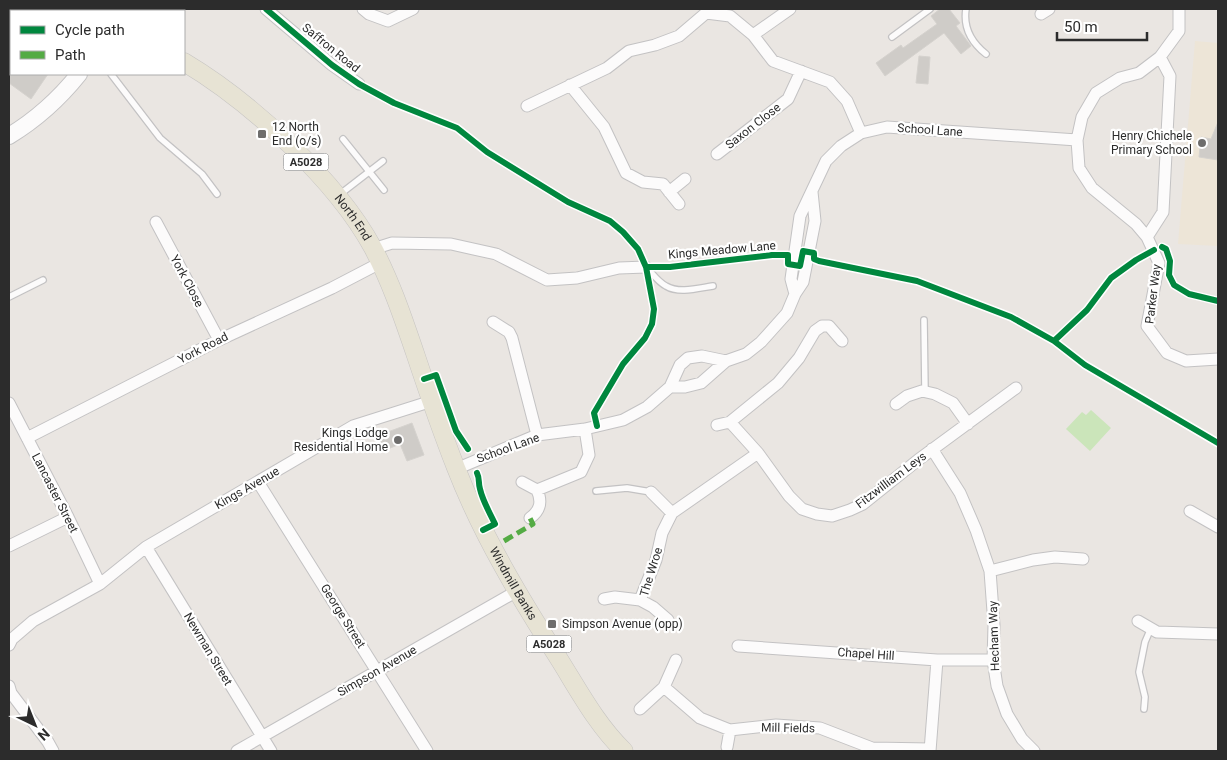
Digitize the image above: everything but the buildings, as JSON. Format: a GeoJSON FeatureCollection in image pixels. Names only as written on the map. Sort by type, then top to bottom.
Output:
{"type":"FeatureCollection","features":[{"type":"Feature","properties":{"kind":"main road","name":"North End"},"geometry":{"type":"LineString","coordinates":[[185,63],[273,130],[338,197],[361,229],[377,256],[395,296],[432,401]]}},
{"type":"Feature","properties":{"kind":"main road"},"geometry":{"type":"LineString","coordinates":[[9,136],[29,124],[57,100],[78,75]]}},
{"type":"Feature","properties":{"kind":"main road","name":"Windmill Banks"},"geometry":{"type":"LineString","coordinates":[[432,401],[456,469],[483,530],[588,707],[613,740],[624,751]]}},
{"type":"Feature","properties":{"kind":"street","name":"Saffron Road"},"geometry":{"type":"LineString","coordinates":[[266,9],[332,65],[359,84]]}},
{"type":"Feature","properties":{"kind":"street"},"geometry":{"type":"LineString","coordinates":[[363,9],[369,14],[388,21],[413,9]]}},
{"type":"Feature","properties":{"kind":"street"},"geometry":{"type":"LineString","coordinates":[[753,35],[790,9]]}},
{"type":"Feature","properties":{"kind":"street"},"geometry":{"type":"LineString","coordinates":[[1160,57],[1170,76],[1162,212],[1147,238],[1136,224],[1092,188],[1079,168],[1077,140],[1082,117],[1096,93],[1120,78],[1139,73],[1160,57],[1179,31],[1179,9]]}},
{"type":"Feature","properties":{"kind":"street"},"geometry":{"type":"LineString","coordinates":[[526,106],[607,68],[629,51],[679,36],[706,14],[730,16],[753,35],[773,61],[830,82],[847,101],[861,133]]}},
{"type":"Feature","properties":{"kind":"street","name":"Saxon Close"},"geometry":{"type":"LineString","coordinates":[[717,154],[788,99],[801,72]]}},
{"type":"Feature","properties":{"kind":"street"},"geometry":{"type":"LineString","coordinates":[[570,85],[604,127],[626,173],[643,182],[663,184],[679,204]]}},
{"type":"Feature","properties":{"kind":"street","name":"School Lane"},"geometry":{"type":"LineString","coordinates":[[726,361],[746,354],[761,342],[787,313],[794,294],[803,282],[815,221],[812,191],[826,161],[841,146],[861,133],[887,127],[1077,140]]}},
{"type":"Feature","properties":{"kind":"street"},"geometry":{"type":"LineString","coordinates":[[669,192],[685,179]]}},
{"type":"Feature","properties":{"kind":"street","name":"York Close"},"geometry":{"type":"LineString","coordinates":[[156,222],[219,340]]}},
{"type":"Feature","properties":{"kind":"street","name":"Parker Way"},"geometry":{"type":"LineString","coordinates":[[1147,238],[1159,263],[1147,326],[1166,353],[1186,361],[1218,359]]}},
{"type":"Feature","properties":{"kind":"street"},"geometry":{"type":"LineString","coordinates":[[377,256],[380,246],[392,243],[450,244],[496,254],[547,280],[577,278],[619,268],[646,267]]}},
{"type":"Feature","properties":{"kind":"street","name":"York Road"},"geometry":{"type":"LineString","coordinates":[[27,438],[219,340],[332,288],[377,256]]}},
{"type":"Feature","properties":{"kind":"street"},"geometry":{"type":"LineString","coordinates":[[494,322],[509,332],[512,338],[537,435]]}},
{"type":"Feature","properties":{"kind":"street"},"geometry":{"type":"LineString","coordinates":[[717,425],[730,422],[778,383],[799,358],[815,331],[822,326],[829,326],[842,341]]}},
{"type":"Feature","properties":{"kind":"street"},"geometry":{"type":"LineString","coordinates":[[702,356],[726,361],[701,383],[685,387],[670,387],[680,365],[688,358],[702,356]]}},
{"type":"Feature","properties":{"kind":"street","name":"School Lane"},"geometry":{"type":"LineString","coordinates":[[456,469],[537,435],[585,429],[623,420],[647,408],[670,387]]}},
{"type":"Feature","properties":{"kind":"street","name":"Fitzwilliam Leys"},"geometry":{"type":"LineString","coordinates":[[730,422],[758,454],[789,496],[802,509],[832,516],[862,504],[932,449],[1016,388]]}},
{"type":"Feature","properties":{"kind":"street"},"geometry":{"type":"LineString","coordinates":[[896,404],[907,396],[922,391],[935,394],[953,403],[968,424]]}},
{"type":"Feature","properties":{"kind":"street","name":"Kings Avenue"},"geometry":{"type":"LineString","coordinates":[[9,646],[12,639],[33,621],[100,584],[146,547],[353,426],[432,401]]}},
{"type":"Feature","properties":{"kind":"street","name":"Lancaster Street"},"geometry":{"type":"LineString","coordinates":[[9,403],[68,517],[100,584]]}},
{"type":"Feature","properties":{"kind":"street"},"geometry":{"type":"LineString","coordinates":[[537,490],[581,472],[589,455],[585,429]]}},
{"type":"Feature","properties":{"kind":"street","name":"Hecham Way"},"geometry":{"type":"LineString","coordinates":[[932,449],[960,493],[976,530],[990,571],[994,625],[993,660],[998,686],[1007,714],[1022,739],[1034,751]]}},
{"type":"Feature","properties":{"kind":"street"},"geometry":{"type":"LineString","coordinates":[[651,492],[672,513],[758,454]]}},
{"type":"Feature","properties":{"kind":"street","name":"George Street"},"geometry":{"type":"LineString","coordinates":[[258,482],[427,751]]}},
{"type":"Feature","properties":{"kind":"street"},"geometry":{"type":"LineString","coordinates":[[522,482],[537,490],[541,500],[539,508],[530,518]]}},
{"type":"Feature","properties":{"kind":"street"},"geometry":{"type":"LineString","coordinates":[[1190,511],[1218,528]]}},
{"type":"Feature","properties":{"kind":"street","name":"The Wroe"},"geometry":{"type":"LineString","coordinates":[[668,620],[653,607],[640,600],[656,560],[662,534],[672,513]]}},
{"type":"Feature","properties":{"kind":"street"},"geometry":{"type":"LineString","coordinates":[[10,544],[68,517]]}},
{"type":"Feature","properties":{"kind":"street","name":"Newman Street"},"geometry":{"type":"LineString","coordinates":[[146,547],[271,751]]}},
{"type":"Feature","properties":{"kind":"street"},"geometry":{"type":"LineString","coordinates":[[990,571],[1040,559],[1083,559]]}},
{"type":"Feature","properties":{"kind":"street","name":"Simpson Avenue"},"geometry":{"type":"LineString","coordinates":[[237,751],[518,591]]}},
{"type":"Feature","properties":{"kind":"street"},"geometry":{"type":"LineString","coordinates":[[604,599],[615,597],[640,600]]}},
{"type":"Feature","properties":{"kind":"street"},"geometry":{"type":"LineString","coordinates":[[1138,621],[1157,632],[1218,634]]}},
{"type":"Feature","properties":{"kind":"street","name":"Chapel Hill"},"geometry":{"type":"LineString","coordinates":[[738,646],[937,660],[993,660]]}},
{"type":"Feature","properties":{"kind":"street"},"geometry":{"type":"LineString","coordinates":[[640,708],[664,687],[676,660]]}},
{"type":"Feature","properties":{"kind":"street"},"geometry":{"type":"LineString","coordinates":[[930,750],[937,660]]}},
{"type":"Feature","properties":{"kind":"street","name":"Mill Fields"},"geometry":{"type":"LineString","coordinates":[[664,687],[700,718],[730,730],[776,725],[820,728],[872,750],[930,750]]}},
{"type":"Feature","properties":{"kind":"street"},"geometry":{"type":"LineString","coordinates":[[9,693],[53,751]]}},
{"type":"Feature","properties":{"kind":"street"},"geometry":{"type":"LineString","coordinates":[[727,747],[730,730]]}},
{"type":"Feature","properties":{"kind":"lane"},"geometry":{"type":"LineString","coordinates":[[892,37],[930,9]]}},
{"type":"Feature","properties":{"kind":"lane"},"geometry":{"type":"LineString","coordinates":[[966,9],[964,19],[966,27],[978,48],[986,54]]}},
{"type":"Feature","properties":{"kind":"lane"},"geometry":{"type":"LineString","coordinates":[[112,75],[160,138],[202,174],[217,194]]}},
{"type":"Feature","properties":{"kind":"lane"},"geometry":{"type":"LineString","coordinates":[[342,139],[384,190]]}},
{"type":"Feature","properties":{"kind":"lane"},"geometry":{"type":"LineString","coordinates":[[338,197],[383,161]]}},
{"type":"Feature","properties":{"kind":"lane"},"geometry":{"type":"LineString","coordinates":[[646,267],[666,286],[676,289],[713,286]]}},
{"type":"Feature","properties":{"kind":"lane"},"geometry":{"type":"LineString","coordinates":[[9,298],[43,280]]}},
{"type":"Feature","properties":{"kind":"lane"},"geometry":{"type":"LineString","coordinates":[[924,320],[926,392]]}},
{"type":"Feature","properties":{"kind":"lane"},"geometry":{"type":"LineString","coordinates":[[596,491],[627,488],[651,492]]}},
{"type":"Feature","properties":{"kind":"lane"},"geometry":{"type":"LineString","coordinates":[[1144,709],[1145,697],[1139,672],[1145,642],[1151,628]]}},
{"type":"Feature","properties":{"kind":"shaded area","name":"Henry Chichele Primary School"},"geometry":{"type":"Polygon","coordinates":[[[1195,41],[1218,43],[1218,246],[1178,244],[1195,41]]]}},
{"type":"Feature","properties":{"kind":"green space"},"geometry":{"type":"Polygon","coordinates":[[[1091,410],[1111,428],[1090,451],[1066,429],[1082,412],[1086,415],[1091,410]]]}},
{"type":"Feature","properties":{"kind":"marked path"},"geometry":{"type":"LineString","coordinates":[[504,541],[533,524],[530,518]]}},
{"type":"Feature","properties":{"kind":"cycle path"},"geometry":{"type":"LineString","coordinates":[[266,9],[332,65],[359,84],[394,103],[457,128],[487,152],[568,202],[610,221],[638,249],[646,267],[654,309],[652,324],[645,338],[623,364],[594,413],[597,426]]}},
{"type":"Feature","properties":{"kind":"cycle path"},"geometry":{"type":"LineString","coordinates":[[1162,247],[1166,249],[1170,261],[1169,275],[1174,285],[1189,294],[1218,301]]}},
{"type":"Feature","properties":{"kind":"cycle path"},"geometry":{"type":"LineString","coordinates":[[1054,341],[1087,310],[1111,278],[1154,250]]}},
{"type":"Feature","properties":{"kind":"cycle path","name":"Kings Meadow Lane"},"geometry":{"type":"LineString","coordinates":[[646,267],[670,267],[772,255],[788,255],[788,264],[800,266],[803,251],[814,253],[814,259],[819,261],[917,281],[1011,317],[1054,341],[1085,365],[1218,443]]}},
{"type":"Feature","properties":{"kind":"cycle path"},"geometry":{"type":"LineString","coordinates":[[424,379],[436,375],[456,431],[468,449]]}},
{"type":"Feature","properties":{"kind":"cycle path"},"geometry":{"type":"LineString","coordinates":[[477,473],[479,487],[495,524],[483,530]]}},
{"type":"Feature","properties":{"kind":"place","name":"12 North End (o/s)"},"geometry":{"type":"Point","coordinates":[262,134]}},
{"type":"Feature","properties":{"kind":"place","name":"Henry Chichele Primary School"},"geometry":{"type":"Point","coordinates":[1202,143]}},
{"type":"Feature","properties":{"kind":"place","name":"Kings Lodge Residential Home"},"geometry":{"type":"Point","coordinates":[398,440]}},
{"type":"Feature","properties":{"kind":"place","name":"Simpson Avenue (opp)"},"geometry":{"type":"Point","coordinates":[552,624]}}]}
